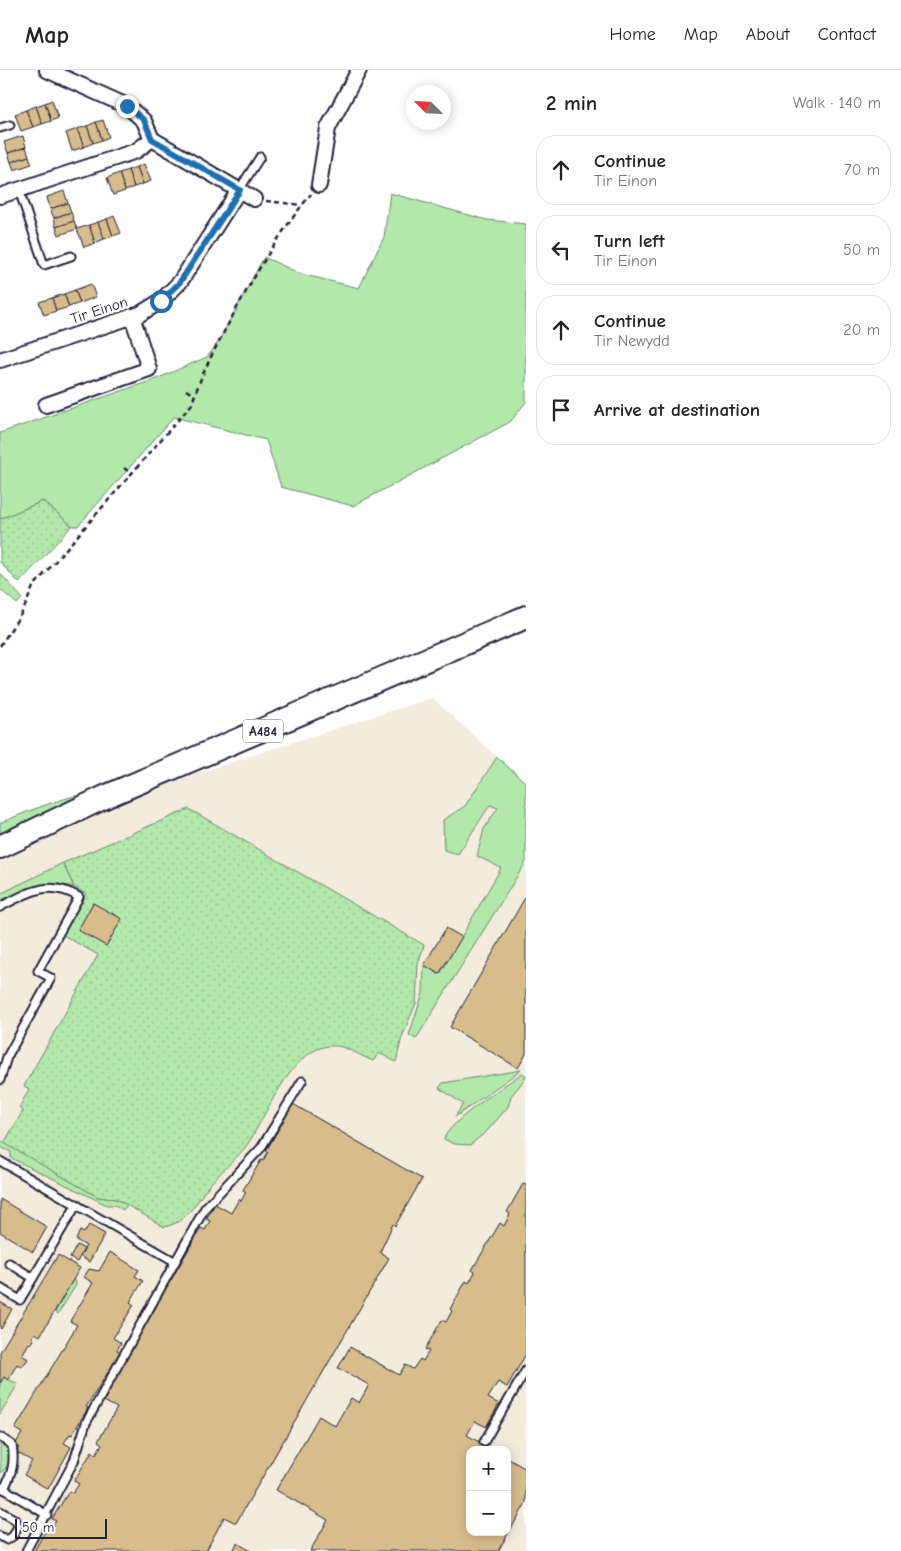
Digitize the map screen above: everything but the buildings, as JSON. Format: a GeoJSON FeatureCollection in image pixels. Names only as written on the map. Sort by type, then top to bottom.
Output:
{"type":"FeatureCollection","features":[{"type":"Feature","properties":{"kind":"main road","name":"A484"},"geometry":{"type":"LineString","coordinates":[[0,847],[107,796],[526,617]]}},
{"type":"Feature","properties":{"kind":"street"},"geometry":{"type":"LineString","coordinates":[[47,70],[127,106],[144,120],[152,139],[254,199]]}},
{"type":"Feature","properties":{"kind":"street"},"geometry":{"type":"LineString","coordinates":[[319,185],[328,128],[359,70]]}},
{"type":"Feature","properties":{"kind":"street"},"geometry":{"type":"LineString","coordinates":[[1,192],[19,190],[136,151],[152,139]]}},
{"type":"Feature","properties":{"kind":"street","name":"Tir Einon"},"geometry":{"type":"LineString","coordinates":[[0,360],[140,314],[161,301],[180,282],[240,190]]}},
{"type":"Feature","properties":{"kind":"street"},"geometry":{"type":"LineString","coordinates":[[46,405],[150,369],[132,316]]}},
{"type":"Feature","properties":{"kind":"lane"},"geometry":{"type":"LineString","coordinates":[[0,128],[10,124]]}},
{"type":"Feature","properties":{"kind":"lane"},"geometry":{"type":"LineString","coordinates":[[240,190],[260,157]]}},
{"type":"Feature","properties":{"kind":"lane"},"geometry":{"type":"LineString","coordinates":[[19,190],[44,265],[72,256]]}},
{"type":"Feature","properties":{"kind":"lane"},"geometry":{"type":"LineString","coordinates":[[0,907],[34,890],[50,886],[65,889],[79,897],[38,971],[51,978],[8,1057],[2,1077]]}},
{"type":"Feature","properties":{"kind":"lane"},"geometry":{"type":"LineString","coordinates":[[0,1064],[8,1057]]}},
{"type":"Feature","properties":{"kind":"lane"},"geometry":{"type":"LineString","coordinates":[[26,1551],[48,1515],[74,1461],[86,1422],[205,1208],[261,1148],[302,1080]]}},
{"type":"Feature","properties":{"kind":"lane"},"geometry":{"type":"LineString","coordinates":[[0,1161],[174,1261]]}},
{"type":"Feature","properties":{"kind":"lane"},"geometry":{"type":"LineString","coordinates":[[0,1288],[20,1300],[77,1204]]}},
{"type":"Feature","properties":{"kind":"lane"},"geometry":{"type":"LineString","coordinates":[[9,1263],[33,1278]]}},
{"type":"Feature","properties":{"kind":"lane"},"geometry":{"type":"LineString","coordinates":[[484,1442],[526,1370]]}},
{"type":"Feature","properties":{"kind":"lane"},"geometry":{"type":"LineString","coordinates":[[0,1438],[12,1445],[14,1460],[12,1475],[2,1488],[48,1515]]}},
{"type":"Feature","properties":{"kind":"lane"},"geometry":{"type":"LineString","coordinates":[[0,1511],[16,1520],[18,1526],[13,1536],[6,1540],[0,1536]]}},
{"type":"Feature","properties":{"kind":"path"},"geometry":{"type":"LineString","coordinates":[[0,646],[23,611],[33,587],[192,404],[211,355],[264,257],[302,205],[254,199]]}},
{"type":"Feature","properties":{"kind":"path"},"geometry":{"type":"LineString","coordinates":[[186,390],[194,395]]}},
{"type":"Feature","properties":{"kind":"path"},"geometry":{"type":"LineString","coordinates":[[124,468],[132,474]]}},
{"type":"Feature","properties":{"kind":"shaded area"},"geometry":{"type":"Polygon","coordinates":[[[432,698],[526,783],[526,1551],[0,1551],[0,856],[141,791],[432,698]]]}},
{"type":"Feature","properties":{"kind":"green space"},"geometry":{"type":"Polygon","coordinates":[[[390,193],[487,220],[526,224],[526,402],[510,422],[353,506],[281,487],[266,440],[174,417],[78,526],[72,526],[43,501],[0,519],[0,433],[156,379],[207,357],[217,344],[264,257],[301,274],[359,288],[384,237],[390,193]]]}},
{"type":"Feature","properties":{"kind":"green space"},"geometry":{"type":"Polygon","coordinates":[[[43,501],[72,526],[19,583],[0,562],[0,519],[43,501]]]}},
{"type":"Feature","properties":{"kind":"green space"},"geometry":{"type":"Polygon","coordinates":[[[0,573],[22,598],[17,604],[0,589],[0,573]]]}},
{"type":"Feature","properties":{"kind":"green space"},"geometry":{"type":"Polygon","coordinates":[[[497,757],[526,783],[526,862],[416,1039],[409,1035],[423,993],[424,965],[440,974],[501,868],[477,856],[484,829],[498,808],[490,805],[458,854],[444,850],[443,820],[465,806],[497,757]]]}},
{"type":"Feature","properties":{"kind":"green space"},"geometry":{"type":"Polygon","coordinates":[[[109,790],[0,841],[0,823],[67,798],[109,790]]]}},
{"type":"Feature","properties":{"kind":"green space"},"geometry":{"type":"Polygon","coordinates":[[[189,809],[424,945],[418,964],[416,1003],[402,1037],[396,1062],[381,1054],[378,1054],[373,1061],[342,1047],[326,1046],[311,1053],[298,1064],[286,1079],[245,1148],[213,1181],[184,1217],[172,1225],[164,1227],[117,1199],[98,1197],[4,1143],[23,1111],[19,1108],[29,1089],[24,1086],[98,955],[63,935],[86,894],[74,887],[63,863],[189,809]]]}},
{"type":"Feature","properties":{"kind":"green space"},"geometry":{"type":"Polygon","coordinates":[[[63,863],[74,887],[45,885],[0,901],[0,894],[63,863]]]}},
{"type":"Feature","properties":{"kind":"green space"},"geometry":{"type":"Polygon","coordinates":[[[521,1070],[455,1117],[463,1104],[439,1088],[443,1083],[521,1070]]]}},
{"type":"Feature","properties":{"kind":"green space"},"geometry":{"type":"Polygon","coordinates":[[[522,1073],[526,1075],[524,1080],[511,1096],[508,1107],[487,1131],[470,1145],[454,1144],[444,1139],[448,1132],[466,1114],[522,1073]]]}},
{"type":"Feature","properties":{"kind":"green space"},"geometry":{"type":"Polygon","coordinates":[[[0,1140],[98,1197],[117,1199],[127,1205],[123,1210],[115,1205],[107,1205],[11,1158],[11,1152],[0,1147],[0,1140]]]}},
{"type":"Feature","properties":{"kind":"green space"},"geometry":{"type":"Polygon","coordinates":[[[73,1280],[76,1282],[76,1285],[58,1314],[55,1312],[73,1280]]]}},
{"type":"Feature","properties":{"kind":"green space"},"geometry":{"type":"Polygon","coordinates":[[[4,1377],[18,1384],[0,1414],[0,1383],[4,1377]]]}},
{"type":"Feature","properties":{"kind":"green space"},"geometry":{"type":"Polygon","coordinates":[[[0,1443],[9,1453],[9,1462],[0,1473],[0,1443]]]}},
{"type":"Feature","properties":{"kind":"route"},"geometry":{"type":"LineString","coordinates":[[127,106],[144,120],[152,139],[240,190],[180,282],[161,301]]}}]}
